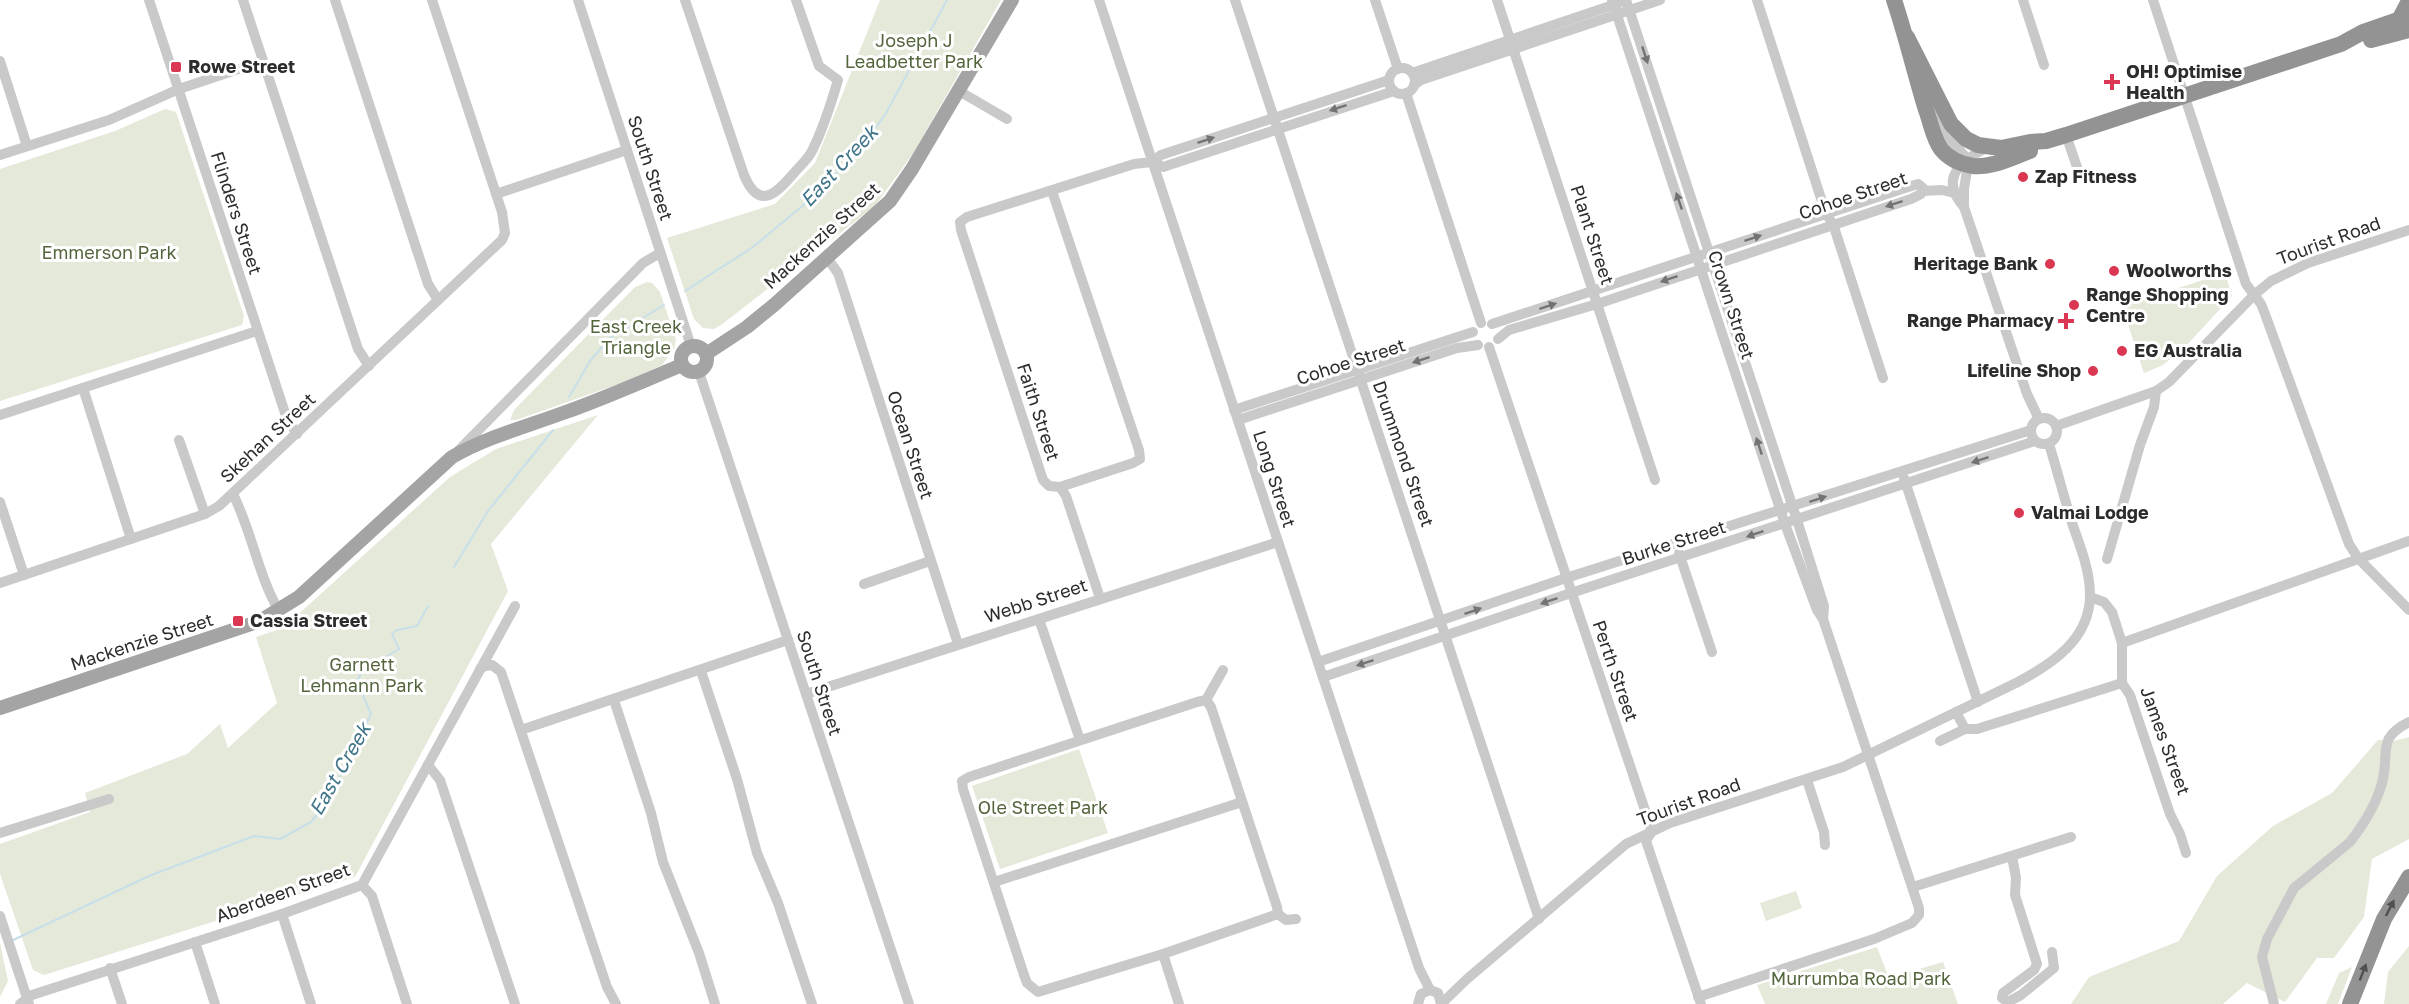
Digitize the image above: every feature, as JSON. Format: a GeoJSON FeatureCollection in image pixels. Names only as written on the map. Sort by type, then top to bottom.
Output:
{"type":"FeatureCollection","features":[{"type":"Feature","properties":{"kind":"highway"},"geometry":{"type":"LineString","coordinates":[[1894,0],[1907,38],[1955,130],[1972,143],[2001,148],[2046,141],[2066,135],[2341,44],[2363,32],[2406,22],[2409,1]]}},
{"type":"Feature","properties":{"kind":"highway"},"geometry":{"type":"LineString","coordinates":[[1907,38],[1912,67],[1935,138],[1948,156],[1965,162],[1990,164],[2033,150],[2046,141]]}},
{"type":"Feature","properties":{"kind":"highway"},"geometry":{"type":"LineString","coordinates":[[2350,1004],[2384,920],[2409,877]]}},
{"type":"Feature","properties":{"kind":"main road","name":"Mackenzie Street"},"geometry":{"type":"LineString","coordinates":[[706,354],[756,320],[890,201],[912,170],[1012,0]]}},
{"type":"Feature","properties":{"kind":"main road"},"geometry":{"type":"LineString","coordinates":[[691,346],[700,347],[706,354],[706,366],[699,372],[688,371],[682,365],[682,354],[691,346]]}},
{"type":"Feature","properties":{"kind":"main road","name":"Mackenzie Street"},"geometry":{"type":"LineString","coordinates":[[0,708],[240,628],[279,611],[299,597],[452,457],[498,434],[564,413],[682,365]]}},
{"type":"Feature","properties":{"kind":"street","name":"Flinders Street"},"geometry":{"type":"LineString","coordinates":[[149,0],[287,419],[297,434]]}},
{"type":"Feature","properties":{"kind":"street"},"geometry":{"type":"LineString","coordinates":[[243,0],[358,349],[369,366]]}},
{"type":"Feature","properties":{"kind":"street"},"geometry":{"type":"LineString","coordinates":[[335,0],[428,284],[438,300]]}},
{"type":"Feature","properties":{"kind":"street"},"geometry":{"type":"LineString","coordinates":[[432,0],[496,194],[627,150]]}},
{"type":"Feature","properties":{"kind":"street","name":"South Street"},"geometry":{"type":"LineString","coordinates":[[578,0],[691,346]]}},
{"type":"Feature","properties":{"kind":"street"},"geometry":{"type":"LineString","coordinates":[[686,0],[744,176],[749,187],[756,194],[766,197],[784,184],[812,153],[837,80],[819,66],[796,0]]}},
{"type":"Feature","properties":{"kind":"street","name":"Long Street"},"geometry":{"type":"LineString","coordinates":[[1099,0],[1430,998]]}},
{"type":"Feature","properties":{"kind":"street","name":"Drummond Street"},"geometry":{"type":"LineString","coordinates":[[1235,0],[1539,919]]}},
{"type":"Feature","properties":{"kind":"street"},"geometry":{"type":"LineString","coordinates":[[1375,0],[1398,69]]}},
{"type":"Feature","properties":{"kind":"street","name":"Plant Street"},"geometry":{"type":"LineString","coordinates":[[1497,0],[1655,480]]}},
{"type":"Feature","properties":{"kind":"street"},"geometry":{"type":"LineString","coordinates":[[1406,93],[1418,81],[1614,6],[1660,0]]}},
{"type":"Feature","properties":{"kind":"street"},"geometry":{"type":"LineString","coordinates":[[1757,0],[1826,213],[1833,224],[1883,378]]}},
{"type":"Feature","properties":{"kind":"street"},"geometry":{"type":"LineString","coordinates":[[2022,0],[2044,65]]}},
{"type":"Feature","properties":{"kind":"street"},"geometry":{"type":"LineString","coordinates":[[2152,0],[2246,284],[2265,314],[2349,544],[2358,558],[2409,610]]}},
{"type":"Feature","properties":{"kind":"street","name":"Crown Street"},"geometry":{"type":"LineString","coordinates":[[1628,3],[1785,524],[1816,610],[1823,618]]}},
{"type":"Feature","properties":{"kind":"street","name":"Crown Street"},"geometry":{"type":"LineString","coordinates":[[1614,6],[1793,507],[1824,606],[1823,618],[1919,908],[1919,915],[1912,923],[1874,939],[1699,1000]]}},
{"type":"Feature","properties":{"kind":"street"},"geometry":{"type":"LineString","coordinates":[[1412,73],[1512,45]]}},
{"type":"Feature","properties":{"kind":"street"},"geometry":{"type":"LineString","coordinates":[[0,156],[109,120],[179,89],[263,61]]}},
{"type":"Feature","properties":{"kind":"street"},"geometry":{"type":"LineString","coordinates":[[0,62],[27,146]]}},
{"type":"Feature","properties":{"kind":"street"},"geometry":{"type":"LineString","coordinates":[[1394,91],[1389,80],[1391,74],[1398,69],[1406,69],[1412,73],[1414,85]]}},
{"type":"Feature","properties":{"kind":"street"},"geometry":{"type":"LineString","coordinates":[[1276,123],[1389,80]]}},
{"type":"Feature","properties":{"kind":"street"},"geometry":{"type":"LineString","coordinates":[[959,91],[1007,120]]}},
{"type":"Feature","properties":{"kind":"street"},"geometry":{"type":"LineString","coordinates":[[1060,487],[1140,459],[1139,450],[1052,191],[1134,164],[1152,162],[1161,155],[1276,123],[1394,91],[1406,93]]}},
{"type":"Feature","properties":{"kind":"street"},"geometry":{"type":"LineString","coordinates":[[1406,93],[1487,323],[1497,331],[1493,343],[1478,345],[1473,338],[1473,332],[1476,326],[1487,323]]}},
{"type":"Feature","properties":{"kind":"street"},"geometry":{"type":"LineString","coordinates":[[1937,98],[1934,105],[1941,127],[1965,162],[1965,207],[2027,394],[2039,419]]}},
{"type":"Feature","properties":{"kind":"street"},"geometry":{"type":"LineString","coordinates":[[2066,135],[2078,170]]}},
{"type":"Feature","properties":{"kind":"street"},"geometry":{"type":"LineString","coordinates":[[1954,193],[1954,178],[1965,162],[1988,147]]}},
{"type":"Feature","properties":{"kind":"street","name":"Cohoe Street"},"geometry":{"type":"LineString","coordinates":[[1487,323],[1593,292],[1705,260],[1833,224],[1911,199],[1923,191],[1922,186],[1916,184],[1826,213],[1705,260],[1597,304],[1509,330],[1493,343]]}},
{"type":"Feature","properties":{"kind":"street"},"geometry":{"type":"LineString","coordinates":[[1923,191],[1942,190],[1954,193],[1965,207]]}},
{"type":"Feature","properties":{"kind":"street","name":"Faith Street"},"geometry":{"type":"LineString","coordinates":[[1052,191],[967,217],[960,222],[1043,480],[1049,486],[1060,487],[1066,496],[1100,598]]}},
{"type":"Feature","properties":{"kind":"street","name":"Skehan Street"},"geometry":{"type":"LineString","coordinates":[[0,583],[209,512],[233,494],[502,240],[505,223],[496,194]]}},
{"type":"Feature","properties":{"kind":"street","name":"Tourist Road"},"geometry":{"type":"LineString","coordinates":[[2156,391],[2169,382],[2271,280],[2298,267],[2409,230]]}},
{"type":"Feature","properties":{"kind":"street","name":"Mackenzie Street"},"geometry":{"type":"LineString","coordinates":[[452,457],[643,263],[660,253]]}},
{"type":"Feature","properties":{"kind":"street","name":"Ocean Street"},"geometry":{"type":"LineString","coordinates":[[827,258],[838,273],[958,644]]}},
{"type":"Feature","properties":{"kind":"street"},"geometry":{"type":"LineString","coordinates":[[0,415],[257,331]]}},
{"type":"Feature","properties":{"kind":"street","name":"Cohoe Street"},"geometry":{"type":"LineString","coordinates":[[1236,415],[1359,374],[1473,332]]}},
{"type":"Feature","properties":{"kind":"street","name":"Perth Street"},"geometry":{"type":"LineString","coordinates":[[1493,343],[1566,578],[1652,831],[1646,841],[1699,1000]]}},
{"type":"Feature","properties":{"kind":"street","name":"Cohoe Street"},"geometry":{"type":"LineString","coordinates":[[1359,374],[1457,348],[1478,345]]}},
{"type":"Feature","properties":{"kind":"street","name":"South Street"},"geometry":{"type":"LineString","coordinates":[[699,372],[909,1004]]}},
{"type":"Feature","properties":{"kind":"street"},"geometry":{"type":"LineString","coordinates":[[83,388],[131,539]]}},
{"type":"Feature","properties":{"kind":"street"},"geometry":{"type":"LineString","coordinates":[[2056,426],[2156,391],[2154,407],[2140,445],[2107,559]]}},
{"type":"Feature","properties":{"kind":"street"},"geometry":{"type":"LineString","coordinates":[[494,415],[498,434]]}},
{"type":"Feature","properties":{"kind":"street"},"geometry":{"type":"LineString","coordinates":[[2039,419],[2050,420],[2056,426],[2057,434],[2049,444],[2035,441],[2031,430],[2033,424],[2039,419]]}},
{"type":"Feature","properties":{"kind":"street","name":"Burke Street"},"geometry":{"type":"LineString","coordinates":[[1318,662],[1442,622],[1566,578],[2031,430]]}},
{"type":"Feature","properties":{"kind":"street"},"geometry":{"type":"LineString","coordinates":[[179,440],[209,512],[231,510],[244,520]]}},
{"type":"Feature","properties":{"kind":"street","name":"Burke Street"},"geometry":{"type":"LineString","coordinates":[[1323,677],[2035,441]]}},
{"type":"Feature","properties":{"kind":"street"},"geometry":{"type":"LineString","coordinates":[[2049,444],[2087,570],[2090,597]]}},
{"type":"Feature","properties":{"kind":"street"},"geometry":{"type":"LineString","coordinates":[[1902,472],[1978,702]]}},
{"type":"Feature","properties":{"kind":"street"},"geometry":{"type":"LineString","coordinates":[[233,494],[267,591],[279,611]]}},
{"type":"Feature","properties":{"kind":"street"},"geometry":{"type":"LineString","coordinates":[[0,502],[24,575]]}},
{"type":"Feature","properties":{"kind":"street"},"geometry":{"type":"LineString","coordinates":[[2122,643],[2409,541]]}},
{"type":"Feature","properties":{"kind":"street","name":"Webb Street"},"geometry":{"type":"LineString","coordinates":[[806,694],[1278,542]]}},
{"type":"Feature","properties":{"kind":"street"},"geometry":{"type":"LineString","coordinates":[[1676,544],[1712,652]]}},
{"type":"Feature","properties":{"kind":"street"},"geometry":{"type":"LineString","coordinates":[[864,584],[930,561]]}},
{"type":"Feature","properties":{"kind":"street","name":"Tourist Road"},"geometry":{"type":"LineString","coordinates":[[1407,1004],[1430,998],[1467,979],[1626,844],[1670,823],[1807,780],[1868,756],[2044,668],[2060,657],[2074,640],[2085,619],[2090,597]]}},
{"type":"Feature","properties":{"kind":"street","name":"James Street"},"geometry":{"type":"LineString","coordinates":[[2090,597],[2104,602],[2112,612],[2122,643],[2122,683],[2130,695],[2170,814],[2186,853]]}},
{"type":"Feature","properties":{"kind":"street","name":"Aberdeen Street"},"geometry":{"type":"LineString","coordinates":[[26,1002],[35,993],[282,914],[362,885],[515,606]]}},
{"type":"Feature","properties":{"kind":"street"},"geometry":{"type":"LineString","coordinates":[[1039,618],[1080,740]]}},
{"type":"Feature","properties":{"kind":"street"},"geometry":{"type":"LineString","coordinates":[[521,730],[788,640]]}},
{"type":"Feature","properties":{"kind":"street"},"geometry":{"type":"LineString","coordinates":[[480,670],[489,665],[501,672],[607,987],[616,1004]]}},
{"type":"Feature","properties":{"kind":"street"},"geometry":{"type":"LineString","coordinates":[[1223,670],[1206,700],[962,781],[963,789],[1024,975],[1032,989],[1038,992],[1046,992],[1278,914]]}},
{"type":"Feature","properties":{"kind":"street"},"geometry":{"type":"LineString","coordinates":[[701,671],[737,779],[757,853],[778,903],[812,1004]]}},
{"type":"Feature","properties":{"kind":"street"},"geometry":{"type":"LineString","coordinates":[[1940,741],[1965,729],[1977,729],[2122,683]]}},
{"type":"Feature","properties":{"kind":"street"},"geometry":{"type":"LineString","coordinates":[[614,700],[651,813],[663,862],[699,953],[715,1004]]}},
{"type":"Feature","properties":{"kind":"street"},"geometry":{"type":"LineString","coordinates":[[1206,700],[1211,707],[1278,914],[1287,920],[1296,919]]}},
{"type":"Feature","properties":{"kind":"street"},"geometry":{"type":"LineString","coordinates":[[1956,712],[1965,729]]}},
{"type":"Feature","properties":{"kind":"street"},"geometry":{"type":"LineString","coordinates":[[2274,1004],[2263,968],[2262,957],[2267,939],[2294,888],[2350,842],[2357,833],[2372,807],[2383,779],[2384,750],[2390,737],[2409,722]]}},
{"type":"Feature","properties":{"kind":"street"},"geometry":{"type":"LineString","coordinates":[[428,765],[440,780],[516,1004]]}},
{"type":"Feature","properties":{"kind":"street"},"geometry":{"type":"LineString","coordinates":[[1807,780],[1824,832],[1825,845]]}},
{"type":"Feature","properties":{"kind":"street"},"geometry":{"type":"LineString","coordinates":[[0,833],[110,799]]}},
{"type":"Feature","properties":{"kind":"street"},"geometry":{"type":"LineString","coordinates":[[994,882],[1242,802]]}},
{"type":"Feature","properties":{"kind":"street"},"geometry":{"type":"LineString","coordinates":[[1913,887],[2071,837]]}},
{"type":"Feature","properties":{"kind":"street"},"geometry":{"type":"LineString","coordinates":[[2012,856],[2016,878],[2015,895],[2037,964],[2034,970],[2003,993],[2002,998],[2008,1002],[2021,995],[2054,968],[2052,952]]}},
{"type":"Feature","properties":{"kind":"street"},"geometry":{"type":"LineString","coordinates":[[362,885],[372,896],[407,1004]]}},
{"type":"Feature","properties":{"kind":"street"},"geometry":{"type":"LineString","coordinates":[[282,914],[311,1004]]}},
{"type":"Feature","properties":{"kind":"street"},"geometry":{"type":"LineString","coordinates":[[0,916],[26,1002]]}},
{"type":"Feature","properties":{"kind":"street"},"geometry":{"type":"LineString","coordinates":[[195,942],[215,1004]]}},
{"type":"Feature","properties":{"kind":"street"},"geometry":{"type":"LineString","coordinates":[[1162,954],[1179,1004]]}},
{"type":"Feature","properties":{"kind":"street"},"geometry":{"type":"LineString","coordinates":[[110,968],[122,1004]]}},
{"type":"Feature","properties":{"kind":"green space","name":"Joseph J Leadbetter Park"},"geometry":{"type":"Polygon","coordinates":[[[880,0],[1001,0],[914,152],[875,206],[721,325],[714,329],[703,328],[694,319],[667,238],[775,204],[815,163],[880,0]]]}},
{"type":"Feature","properties":{"kind":"green space","name":"Emmerson Park"},"geometry":{"type":"Polygon","coordinates":[[[165,109],[176,112],[244,316],[242,325],[0,401],[0,169],[115,131],[165,109]]]}},
{"type":"Feature","properties":{"kind":"green space"},"geometry":{"type":"Polygon","coordinates":[[[2225,273],[2232,296],[2186,346],[2163,365],[2144,373],[2122,306],[2225,273]]]}},
{"type":"Feature","properties":{"kind":"green space","name":"East Creek Triangle"},"geometry":{"type":"Polygon","coordinates":[[[647,282],[652,283],[660,292],[676,340],[674,349],[662,365],[627,381],[516,420],[510,420],[514,410],[635,287],[647,282]]]}},
{"type":"Feature","properties":{"kind":"green space","name":"Garnett Lehmann Park"},"geometry":{"type":"Polygon","coordinates":[[[598,415],[491,544],[508,591],[355,877],[44,975],[33,970],[0,874],[0,844],[90,812],[85,793],[187,754],[220,724],[228,748],[277,703],[256,637],[283,628],[450,477],[496,449],[598,415]]]}},
{"type":"Feature","properties":{"kind":"green space"},"geometry":{"type":"Polygon","coordinates":[[[2409,737],[2409,839],[2372,859],[2364,917],[2334,958],[2317,958],[2285,1002],[2247,983],[2223,1004],[2071,1004],[2089,977],[2179,941],[2217,876],[2273,826],[2332,793],[2378,740],[2394,741],[2409,737]]]}},
{"type":"Feature","properties":{"kind":"green space","name":"Ole Street Park"},"geometry":{"type":"Polygon","coordinates":[[[1079,749],[1108,833],[1000,869],[972,786],[1079,749]]]}},
{"type":"Feature","properties":{"kind":"green space"},"geometry":{"type":"Polygon","coordinates":[[[1796,891],[1802,908],[1766,921],[1760,903],[1796,891]]]}},
{"type":"Feature","properties":{"kind":"green space"},"geometry":{"type":"Polygon","coordinates":[[[0,943],[8,981],[0,997],[0,943]]]}},
{"type":"Feature","properties":{"kind":"green space"},"geometry":{"type":"Polygon","coordinates":[[[2409,946],[2409,1004],[2384,1004],[2388,972],[2409,946]]]}},
{"type":"Feature","properties":{"kind":"green space","name":"Murrumba Road Park"},"geometry":{"type":"Polygon","coordinates":[[[1877,947],[1889,978],[1943,962],[1958,1004],[1765,1004],[1757,985],[1877,947]]]}},
{"type":"Feature","properties":{"kind":"green space"},"geometry":{"type":"Polygon","coordinates":[[[2352,967],[2338,1004],[2326,1004],[2339,973],[2352,967]]]}},
{"type":"Feature","properties":{"kind":"waterway","name":"East Creek"},"geometry":{"type":"LineString","coordinates":[[685,291],[753,247],[812,198],[861,148],[885,115],[947,0]]}},
{"type":"Feature","properties":{"kind":"waterway","name":"East Creek"},"geometry":{"type":"LineString","coordinates":[[569,397],[590,361],[610,338],[664,305]]}},
{"type":"Feature","properties":{"kind":"waterway","name":"East Creek"},"geometry":{"type":"LineString","coordinates":[[454,567],[488,511],[553,430]]}},
{"type":"Feature","properties":{"kind":"waterway","name":"East Creek"},"geometry":{"type":"LineString","coordinates":[[11,941],[149,876],[254,836],[280,839],[311,822],[325,805],[371,714],[357,682],[362,671],[399,649],[392,634],[397,630],[417,626],[428,606]]}},
{"type":"Feature","properties":{"kind":"place","name":"Rowe Street"},"geometry":{"type":"Point","coordinates":[176,67]}},
{"type":"Feature","properties":{"kind":"place","name":"OH! Optimise Health"},"geometry":{"type":"Point","coordinates":[2112,82]}},
{"type":"Feature","properties":{"kind":"place","name":"Zap Fitness"},"geometry":{"type":"Point","coordinates":[2023,177]}},
{"type":"Feature","properties":{"kind":"place","name":"Heritage Bank"},"geometry":{"type":"Point","coordinates":[2050,264]}},
{"type":"Feature","properties":{"kind":"place","name":"Woolworths"},"geometry":{"type":"Point","coordinates":[2114,271]}},
{"type":"Feature","properties":{"kind":"place","name":"Range Shopping Centre"},"geometry":{"type":"Point","coordinates":[2074,305]}},
{"type":"Feature","properties":{"kind":"place","name":"Range Pharmacy"},"geometry":{"type":"Point","coordinates":[2066,321]}},
{"type":"Feature","properties":{"kind":"place","name":"EG Australia"},"geometry":{"type":"Point","coordinates":[2122,351]}},
{"type":"Feature","properties":{"kind":"place","name":"Lifeline Shop"},"geometry":{"type":"Point","coordinates":[2093,371]}},
{"type":"Feature","properties":{"kind":"place","name":"Valmai Lodge"},"geometry":{"type":"Point","coordinates":[2019,513]}},
{"type":"Feature","properties":{"kind":"place","name":"Cassia Street"},"geometry":{"type":"Point","coordinates":[238,621]}}]}
